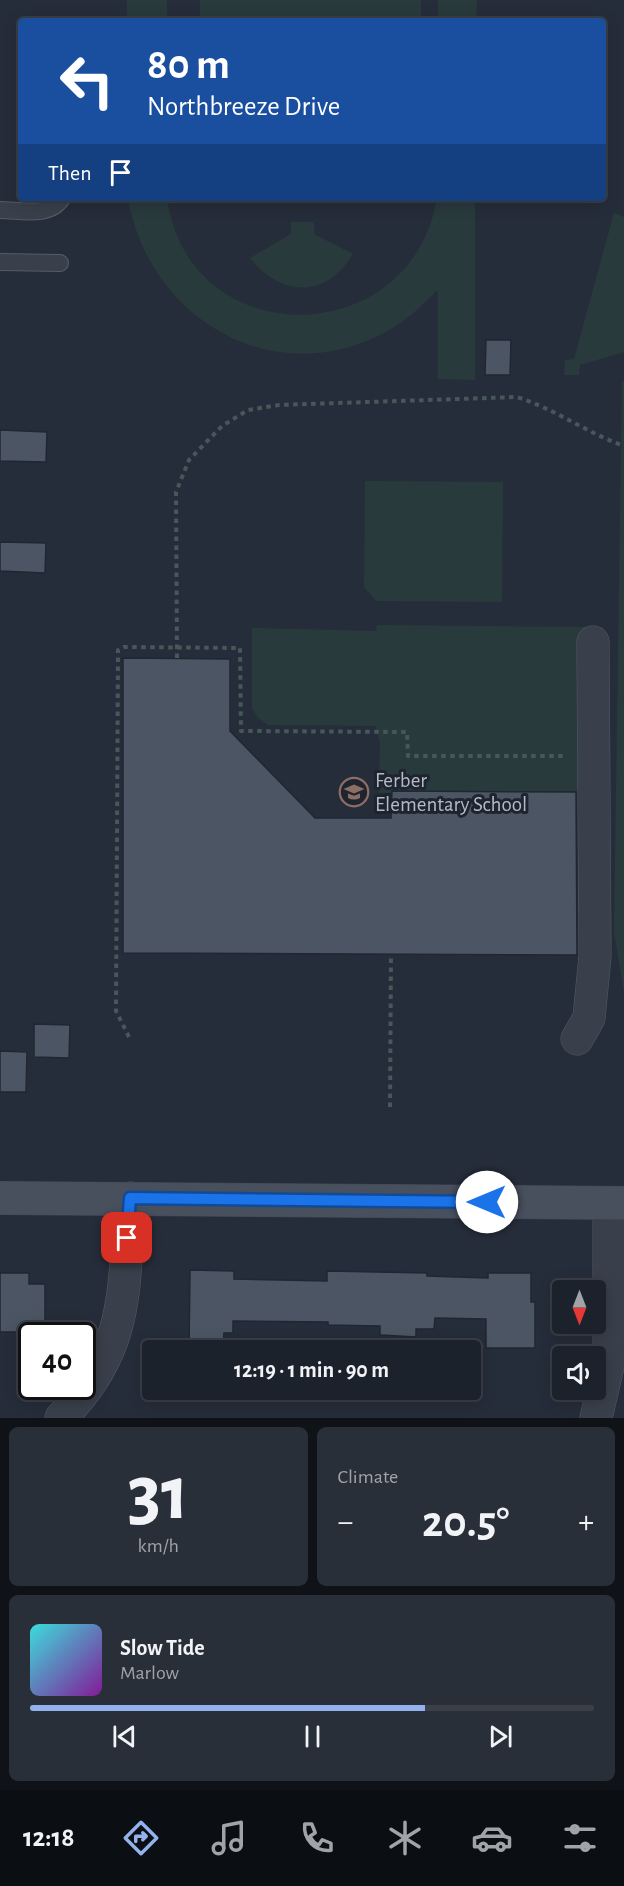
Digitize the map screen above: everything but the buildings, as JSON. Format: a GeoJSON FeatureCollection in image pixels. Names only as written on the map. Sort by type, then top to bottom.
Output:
{"type":"FeatureCollection","features":[{"type":"Feature","properties":{"kind":"street"},"geometry":{"type":"LineString","coordinates":[[577,1039],[589,1017],[595,956],[593,642]]}},
{"type":"Feature","properties":{"kind":"street"},"geometry":{"type":"LineString","coordinates":[[0,1198],[616,1203],[609,1362],[596,1418]]}},
{"type":"Feature","properties":{"kind":"street"},"geometry":{"type":"LineString","coordinates":[[61,1418],[89,1387],[107,1355],[119,1320],[124,1299],[130,1198]]}},
{"type":"Feature","properties":{"kind":"lane"},"geometry":{"type":"LineString","coordinates":[[0,210],[45,211],[57,206],[60,201]]}},
{"type":"Feature","properties":{"kind":"lane"},"geometry":{"type":"LineString","coordinates":[[0,262],[60,263]]}},
{"type":"Feature","properties":{"kind":"path"},"geometry":{"type":"LineString","coordinates":[[177,658],[176,492],[189,460],[222,426],[248,410],[279,405],[517,397],[538,404],[600,438],[624,446]]}},
{"type":"Feature","properties":{"kind":"path"},"geometry":{"type":"LineString","coordinates":[[129,1037],[116,1011],[116,657],[118,650],[124,647],[240,648],[241,731],[407,732],[408,756],[592,756]]}},
{"type":"Feature","properties":{"kind":"path"},"geometry":{"type":"LineString","coordinates":[[390,1107],[391,954]]}},
{"type":"Feature","properties":{"kind":"shaded area"},"geometry":{"type":"Polygon","coordinates":[[[127,0],[167,0],[167,18],[127,18],[127,0]]]}},
{"type":"Feature","properties":{"kind":"shaded area"},"geometry":{"type":"Polygon","coordinates":[[[200,0],[421,0],[421,18],[200,18],[200,0]]]}},
{"type":"Feature","properties":{"kind":"shaded area"},"geometry":{"type":"Polygon","coordinates":[[[438,0],[477,0],[476,18],[438,18],[438,0]]]}},
{"type":"Feature","properties":{"kind":"shaded area"},"geometry":{"type":"Polygon","coordinates":[[[129,201],[168,201],[184,249],[214,286],[255,307],[300,315],[346,307],[387,285],[419,249],[436,201],[475,201],[475,380],[438,379],[438,292],[436,291],[415,312],[391,329],[348,347],[305,354],[264,349],[225,334],[191,311],[162,280],[141,242],[129,201]]]}},
{"type":"Feature","properties":{"kind":"shaded area"},"geometry":{"type":"Polygon","coordinates":[[[614,213],[624,217],[624,352],[580,365],[579,375],[564,375],[565,360],[574,359],[614,213]]]}},
{"type":"Feature","properties":{"kind":"shaded area"},"geometry":{"type":"Polygon","coordinates":[[[291,222],[314,222],[314,234],[353,254],[342,269],[330,279],[317,285],[303,288],[289,286],[275,280],[262,271],[250,258],[291,234],[291,222]]]}},
{"type":"Feature","properties":{"kind":"shaded area"},"geometry":{"type":"Polygon","coordinates":[[[622,381],[624,381],[624,992],[614,932],[622,381]]]}},
{"type":"Feature","properties":{"kind":"shaded area"},"geometry":{"type":"Polygon","coordinates":[[[365,481],[503,482],[502,602],[376,601],[364,587],[365,481]]]}},
{"type":"Feature","properties":{"kind":"shaded area"},"geometry":{"type":"Polygon","coordinates":[[[377,625],[603,627],[603,791],[379,793],[380,743],[376,726],[268,725],[258,718],[252,708],[252,628],[376,631],[377,625]]]}},
{"type":"Feature","properties":{"kind":"place","name":"Ferber Elementary School"},"geometry":{"type":"Point","coordinates":[354,792]}},
{"type":"Feature","properties":{"kind":"route"},"geometry":{"type":"LineString","coordinates":[[127,1238],[130,1198],[487,1202]]}}]}
